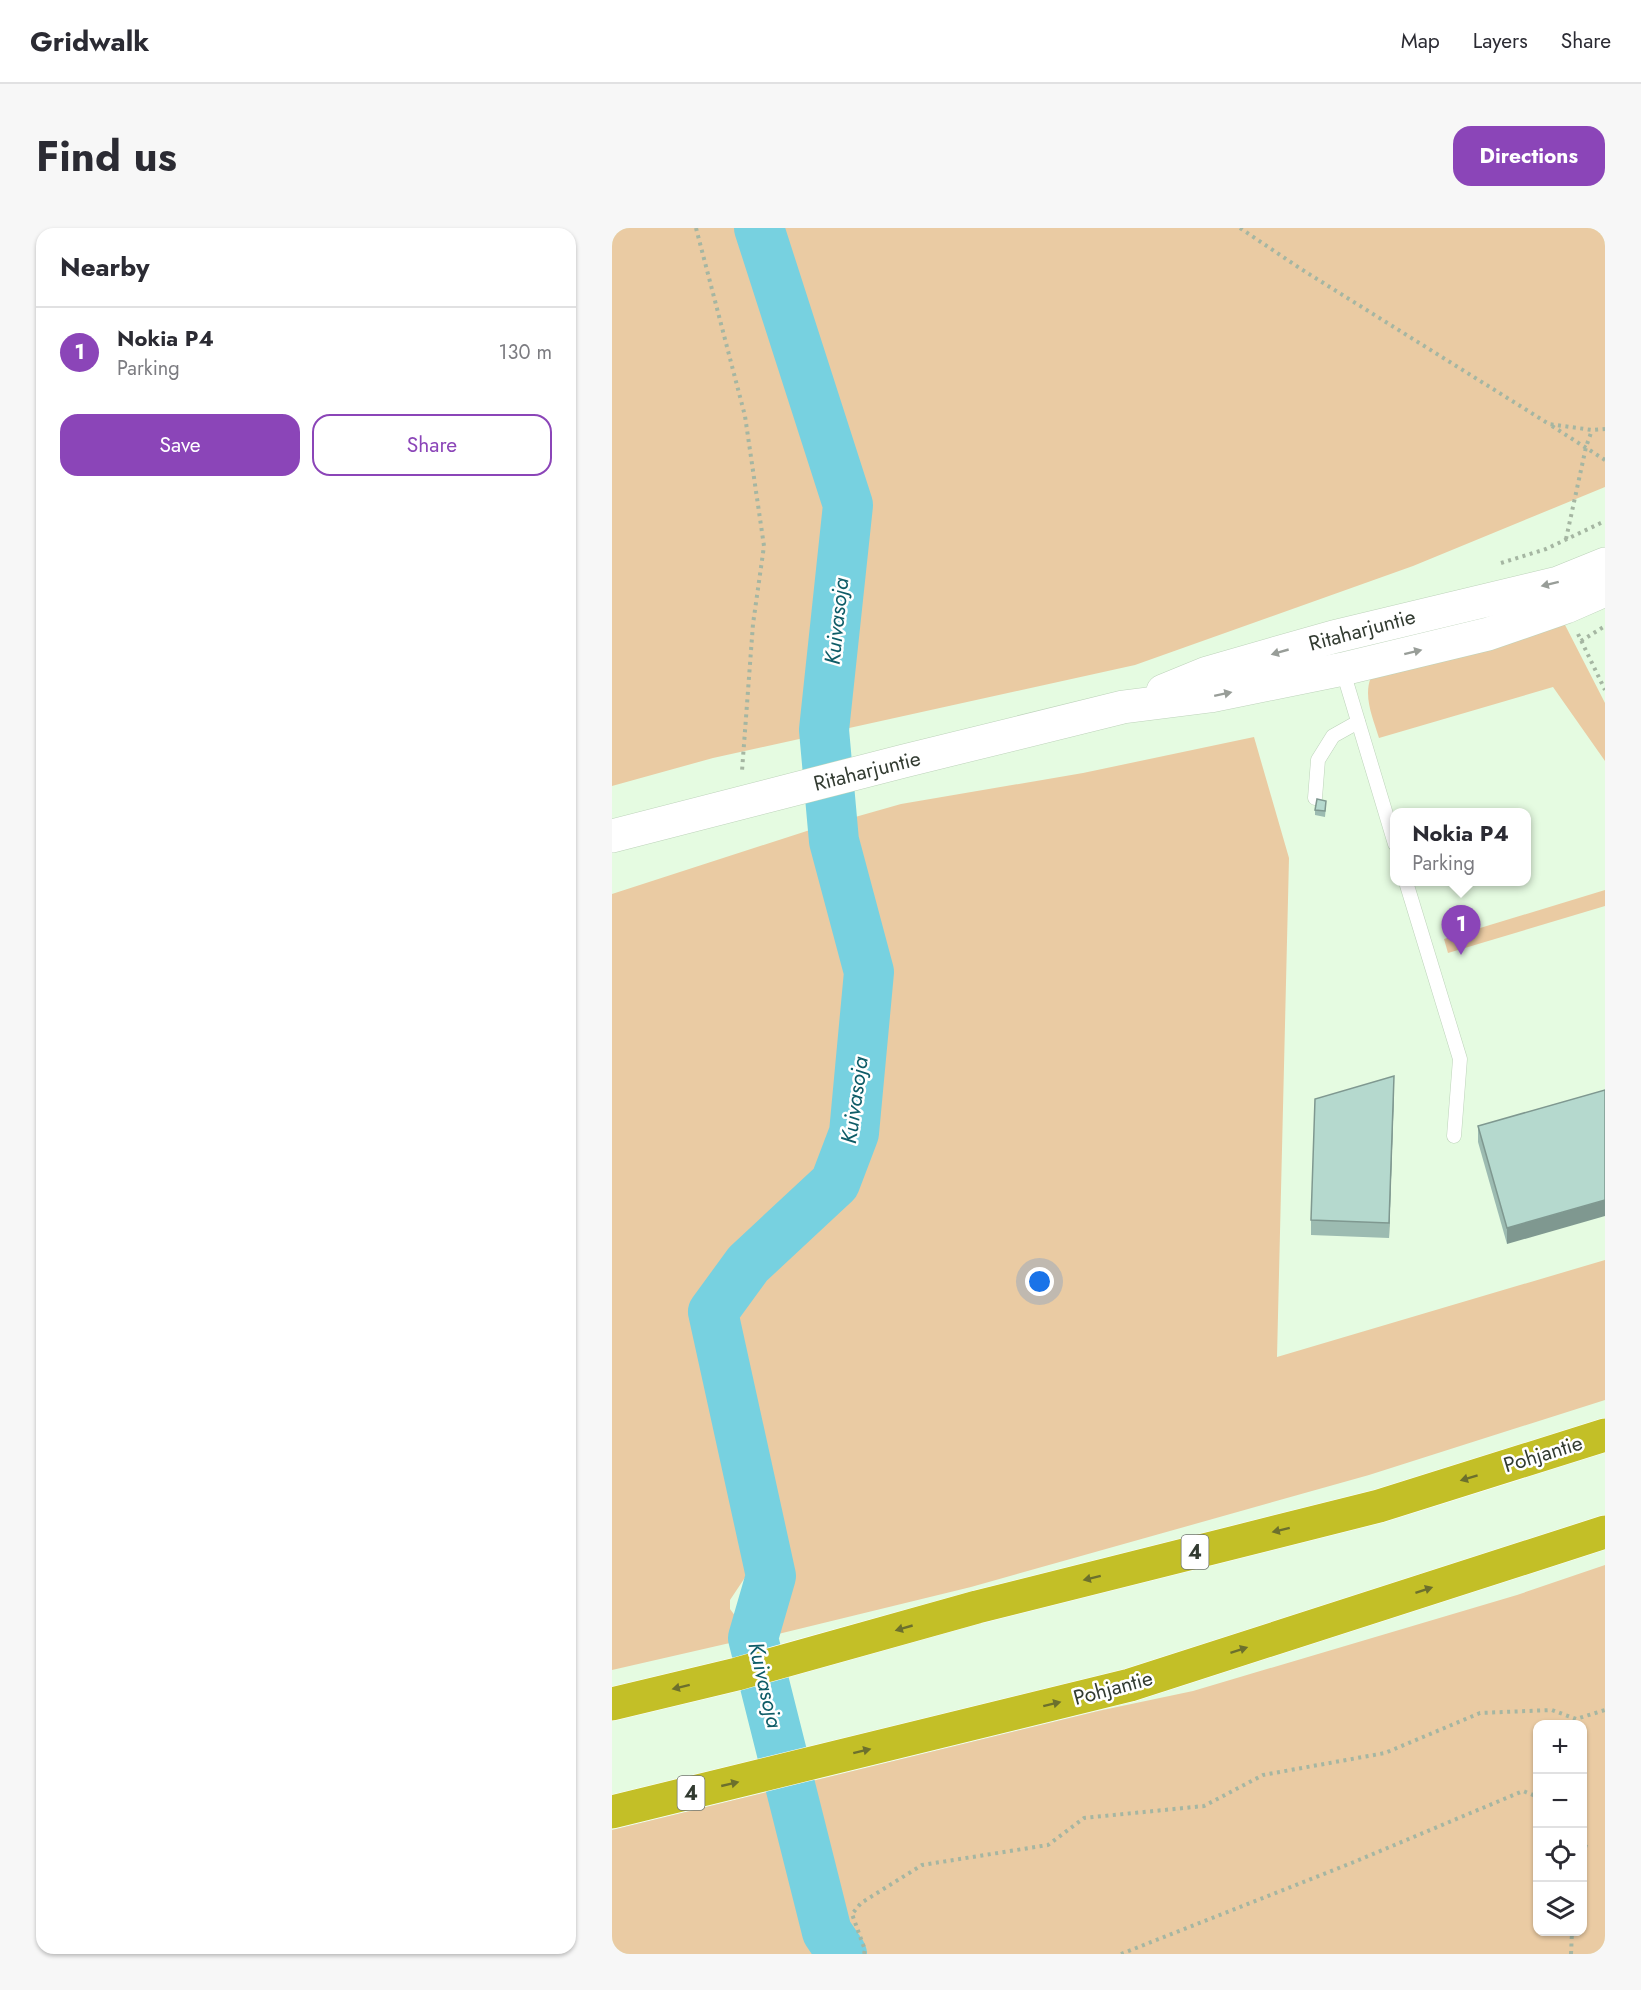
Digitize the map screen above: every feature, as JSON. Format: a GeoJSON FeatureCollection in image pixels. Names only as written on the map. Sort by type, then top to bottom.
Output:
{"type":"FeatureCollection","features":[{"type":"Feature","properties":{"kind":"highway","name":"Pohjantie"},"geometry":{"type":"LineString","coordinates":[[612,1704],[737,1674],[977,1608],[1379,1506],[1605,1435]]}},
{"type":"Feature","properties":{"kind":"highway","name":"Pohjantie"},"geometry":{"type":"LineString","coordinates":[[612,1812],[1130,1685],[1605,1532]]}},
{"type":"Feature","properties":{"kind":"street","name":"Ritaharjuntie"},"geometry":{"type":"LineString","coordinates":[[612,836],[744,787],[904,761],[1123,707],[1210,696],[1558,583],[1605,564]]}},
{"type":"Feature","properties":{"kind":"street","name":"Ritaharjuntie"},"geometry":{"type":"LineString","coordinates":[[1338,653],[1488,634],[1566,607],[1605,590]]}},
{"type":"Feature","properties":{"kind":"lane"},"geometry":{"type":"LineString","coordinates":[[1338,653],[1390,828]]}},
{"type":"Feature","properties":{"kind":"lane"},"geometry":{"type":"LineString","coordinates":[[1315,798],[1318,760],[1333,736],[1358,722]]}},
{"type":"Feature","properties":{"kind":"lane"},"geometry":{"type":"LineString","coordinates":[[1407,886],[1460,1059],[1454,1136]]}},
{"type":"Feature","properties":{"kind":"path"},"geometry":{"type":"LineString","coordinates":[[696,228],[745,416],[764,546],[753,624],[744,787]]}},
{"type":"Feature","properties":{"kind":"path"},"geometry":{"type":"LineString","coordinates":[[1240,228],[1301,269],[1605,460]]}},
{"type":"Feature","properties":{"kind":"path"},"geometry":{"type":"LineString","coordinates":[[1549,424],[1592,430],[1605,429]]}},
{"type":"Feature","properties":{"kind":"path"},"geometry":{"type":"LineString","coordinates":[[1566,540],[1586,447],[1592,430]]}},
{"type":"Feature","properties":{"kind":"path"},"geometry":{"type":"LineString","coordinates":[[1581,641],[1605,626]]}},
{"type":"Feature","properties":{"kind":"path"},"geometry":{"type":"LineString","coordinates":[[864,1954],[865,1950],[852,1914],[861,1903],[922,1865],[1048,1845],[1084,1818],[1204,1806],[1263,1775],[1385,1753],[1480,1713],[1552,1710],[1576,1719],[1605,1710]]}},
{"type":"Feature","properties":{"kind":"path"},"geometry":{"type":"LineString","coordinates":[[1121,1954],[1354,1862],[1523,1791],[1533,1795]]}},
{"type":"Feature","properties":{"kind":"path"},"geometry":{"type":"LineString","coordinates":[[1571,1954],[1572,1936]]}},
{"type":"Feature","properties":{"kind":"shaded area"},"geometry":{"type":"Polygon","coordinates":[[[612,228],[1605,228],[1605,487],[1413,566],[1135,665],[713,758],[612,786],[612,228]]]}},
{"type":"Feature","properties":{"kind":"shaded area"},"geometry":{"type":"Polygon","coordinates":[[[1563,621],[1605,703],[1605,761],[1553,687],[1379,738],[1368,700],[1371,677],[1563,621]]]}},
{"type":"Feature","properties":{"kind":"shaded area"},"geometry":{"type":"Polygon","coordinates":[[[1254,737],[1289,858],[1277,1357],[1605,1260],[1605,1400],[1369,1475],[971,1587],[770,1636],[766,1615],[779,1592],[779,1578],[765,1500],[763,1471],[740,1476],[748,1563],[746,1576],[730,1600],[730,1609],[739,1621],[743,1640],[612,1670],[612,894],[813,829],[901,804],[1083,773],[1254,737]]]}},
{"type":"Feature","properties":{"kind":"shaded area"},"geometry":{"type":"Polygon","coordinates":[[[1605,890],[1605,906],[1448,953],[1444,939],[1605,890]]]}},
{"type":"Feature","properties":{"kind":"shaded area"},"geometry":{"type":"Polygon","coordinates":[[[1605,1565],[1605,1954],[612,1954],[612,1830],[1098,1711],[1193,1691],[1517,1595],[1605,1565]]]}},
{"type":"Feature","properties":{"kind":"building"},"geometry":{"type":"Polygon","coordinates":[[[1317,799],[1326,801],[1325,811],[1315,810],[1317,799]]]}},
{"type":"Feature","properties":{"kind":"building"},"geometry":{"type":"Polygon","coordinates":[[[1394,1076],[1389,1223],[1311,1220],[1315,1099],[1394,1076]]]}},
{"type":"Feature","properties":{"kind":"building"},"geometry":{"type":"Polygon","coordinates":[[[1605,1090],[1605,1200],[1507,1228],[1478,1126],[1605,1090]]]}},
{"type":"Feature","properties":{"kind":"waterway","name":"Kuivasoja"},"geometry":{"type":"LineString","coordinates":[[759,228],[848,505],[824,730],[834,841],[869,972],[854,1133],[835,1183],[748,1264],[713,1312],[771,1576],[753,1638],[827,1932],[842,1954]]}},
{"type":"Feature","properties":{"kind":"place","name":"Nokia P4"},"geometry":{"type":"Point","coordinates":[1461,955]}}]}
